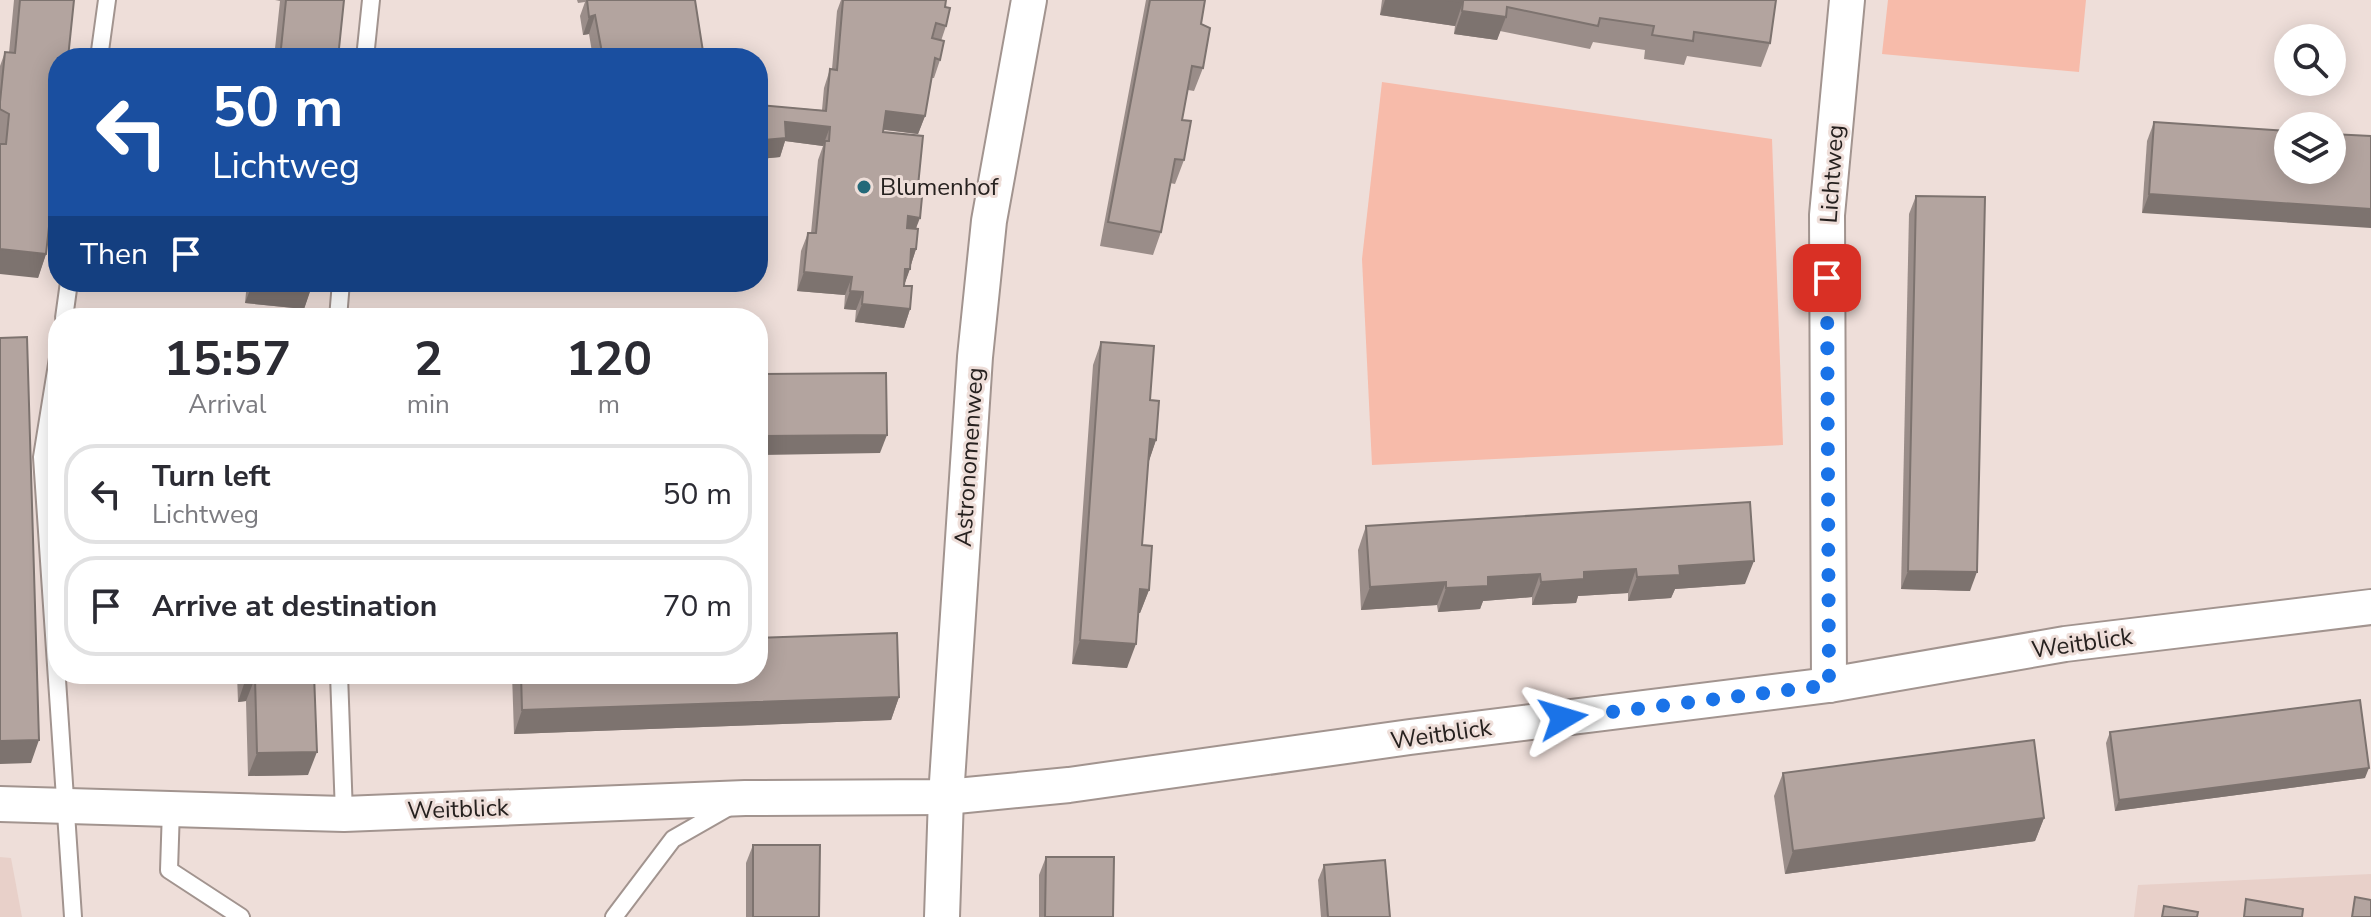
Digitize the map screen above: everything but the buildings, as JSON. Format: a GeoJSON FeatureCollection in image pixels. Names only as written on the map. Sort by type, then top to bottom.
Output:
{"type":"FeatureCollection","features":[{"type":"Feature","properties":{"kind":"street","name":"Astronomenweg"},"geometry":{"type":"LineString","coordinates":[[942,917],[946,797],[984,266],[1029,0]]}},
{"type":"Feature","properties":{"kind":"street","name":"Lichtweg"},"geometry":{"type":"LineString","coordinates":[[1829,685],[1827,215],[1847,0]]}},
{"type":"Feature","properties":{"kind":"street","name":"Weitblick"},"geometry":{"type":"LineString","coordinates":[[0,804],[344,814],[745,798],[946,797],[1069,785],[1410,737],[1829,685],[2065,644],[2371,607]]}},
{"type":"Feature","properties":{"kind":"lane"},"geometry":{"type":"LineString","coordinates":[[100,48],[107,0]]}},
{"type":"Feature","properties":{"kind":"lane"},"geometry":{"type":"LineString","coordinates":[[366,48],[371,0]]}},
{"type":"Feature","properties":{"kind":"lane"},"geometry":{"type":"LineString","coordinates":[[48,420],[42,457],[48,557]]}},
{"type":"Feature","properties":{"kind":"lane"},"geometry":{"type":"LineString","coordinates":[[56,684],[73,917]]}},
{"type":"Feature","properties":{"kind":"lane"},"geometry":{"type":"LineString","coordinates":[[339,684],[344,814]]}},
{"type":"Feature","properties":{"kind":"lane","name":"Weitblick"},"geometry":{"type":"LineString","coordinates":[[614,917],[673,839],[745,798]]}},
{"type":"Feature","properties":{"kind":"lane"},"geometry":{"type":"LineString","coordinates":[[171,809],[169,870],[241,917]]}},
{"type":"Feature","properties":{"kind":"shaded area"},"geometry":{"type":"Polygon","coordinates":[[[1888,0],[2086,0],[2079,72],[1882,54],[1888,0]]]}},
{"type":"Feature","properties":{"kind":"shaded area"},"geometry":{"type":"Polygon","coordinates":[[[1382,82],[1772,139],[1783,445],[1372,465],[1362,259],[1382,82]]]}},
{"type":"Feature","properties":{"kind":"shaded area"},"geometry":{"type":"Polygon","coordinates":[[[0,857],[11,858],[22,917],[0,917],[0,857]]]}},
{"type":"Feature","properties":{"kind":"shaded area"},"geometry":{"type":"Polygon","coordinates":[[[2371,874],[2371,917],[2134,917],[2138,885],[2371,874]]]}},
{"type":"Feature","properties":{"kind":"place","name":"Blumenhof"},"geometry":{"type":"Point","coordinates":[864,187]}},
{"type":"Feature","properties":{"kind":"route"},"geometry":{"type":"LineString","coordinates":[[1563,718],[1829,685],[1827,278]]}}]}
